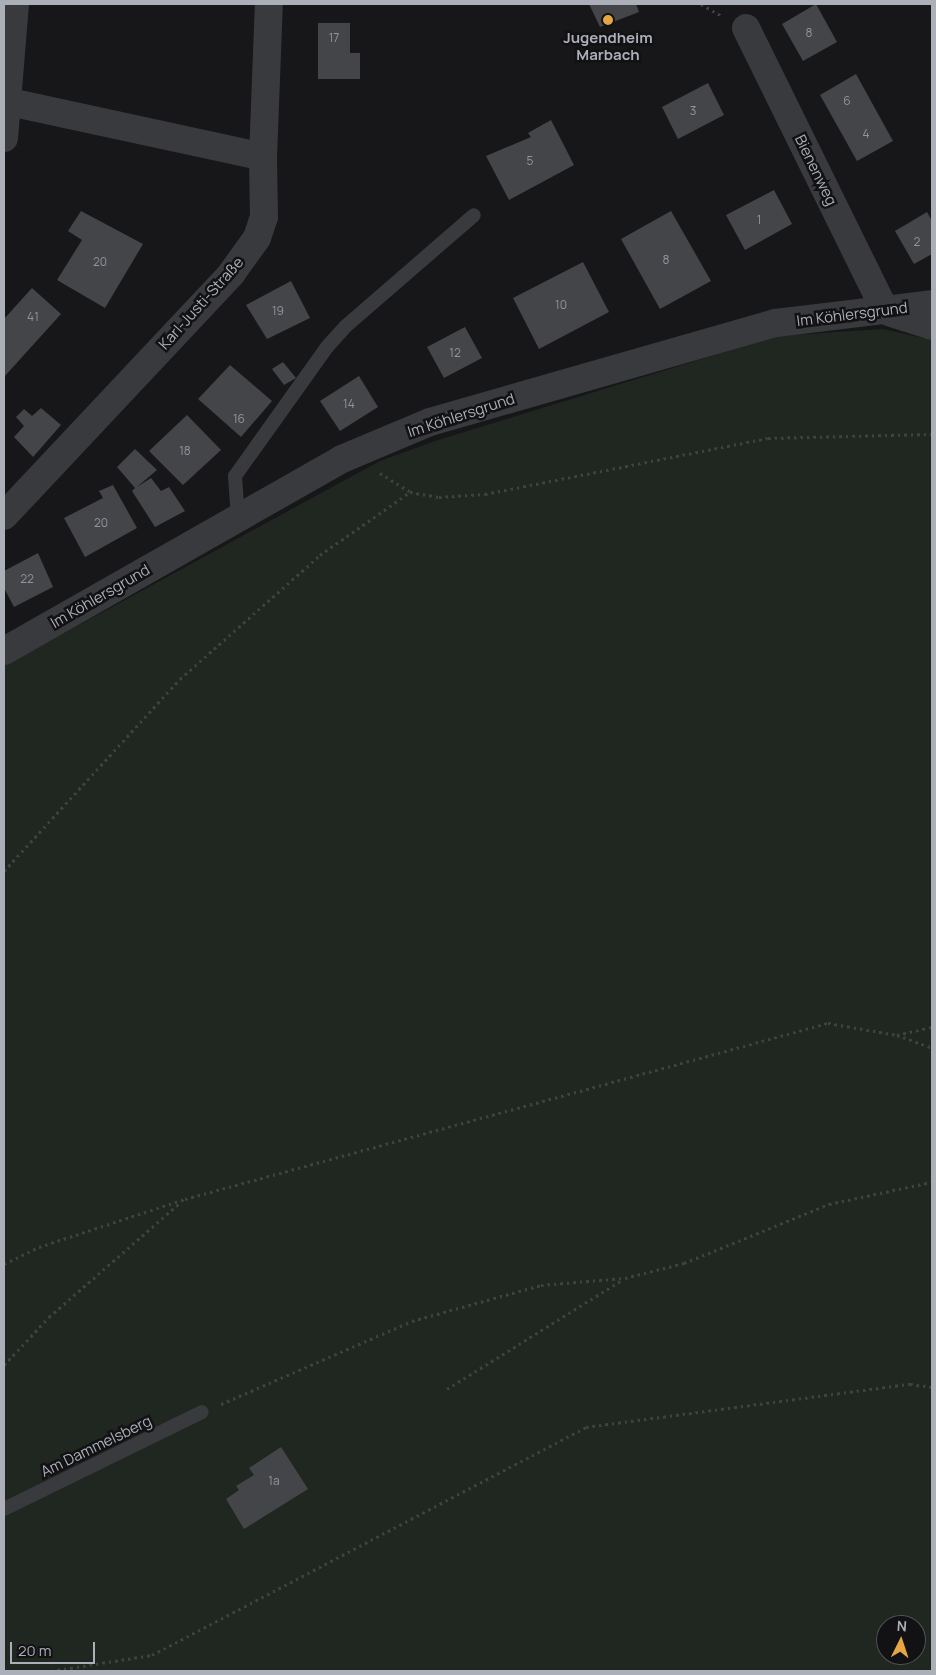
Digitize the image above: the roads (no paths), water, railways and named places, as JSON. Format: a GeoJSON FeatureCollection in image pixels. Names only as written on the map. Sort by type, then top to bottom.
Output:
{"type":"FeatureCollection","features":[{"type":"Feature","properties":{"kind":"street"},"geometry":{"type":"LineString","coordinates":[[4,138],[5,101],[15,4]]}},
{"type":"Feature","properties":{"kind":"street","name":"Karl-Justi-Straße"},"geometry":{"type":"LineString","coordinates":[[4,516],[231,274],[256,238],[264,217],[262,157],[269,4]]}},
{"type":"Feature","properties":{"kind":"street","name":"Bienenweg"},"geometry":{"type":"LineString","coordinates":[[746,28],[885,311]]}},
{"type":"Feature","properties":{"kind":"street"},"geometry":{"type":"LineString","coordinates":[[5,101],[262,157]]}},
{"type":"Feature","properties":{"kind":"street","name":"Im Köhlersgrund"},"geometry":{"type":"LineString","coordinates":[[4,651],[238,518],[362,451],[430,422],[776,323],[932,304]]}},
{"type":"Feature","properties":{"kind":"street"},"geometry":{"type":"LineString","coordinates":[[885,311],[932,326]]}},
{"type":"Feature","properties":{"kind":"lane"},"geometry":{"type":"LineString","coordinates":[[238,518],[235,476],[327,347],[346,326],[474,215]]}},
{"type":"Feature","properties":{"kind":"lane","name":"Am Dammelsberg"},"geometry":{"type":"LineString","coordinates":[[4,1509],[202,1412]]}},
{"type":"Feature","properties":{"kind":"place","name":"Jugendheim Marbach"},"geometry":{"type":"Point","coordinates":[608,20]}}]}
